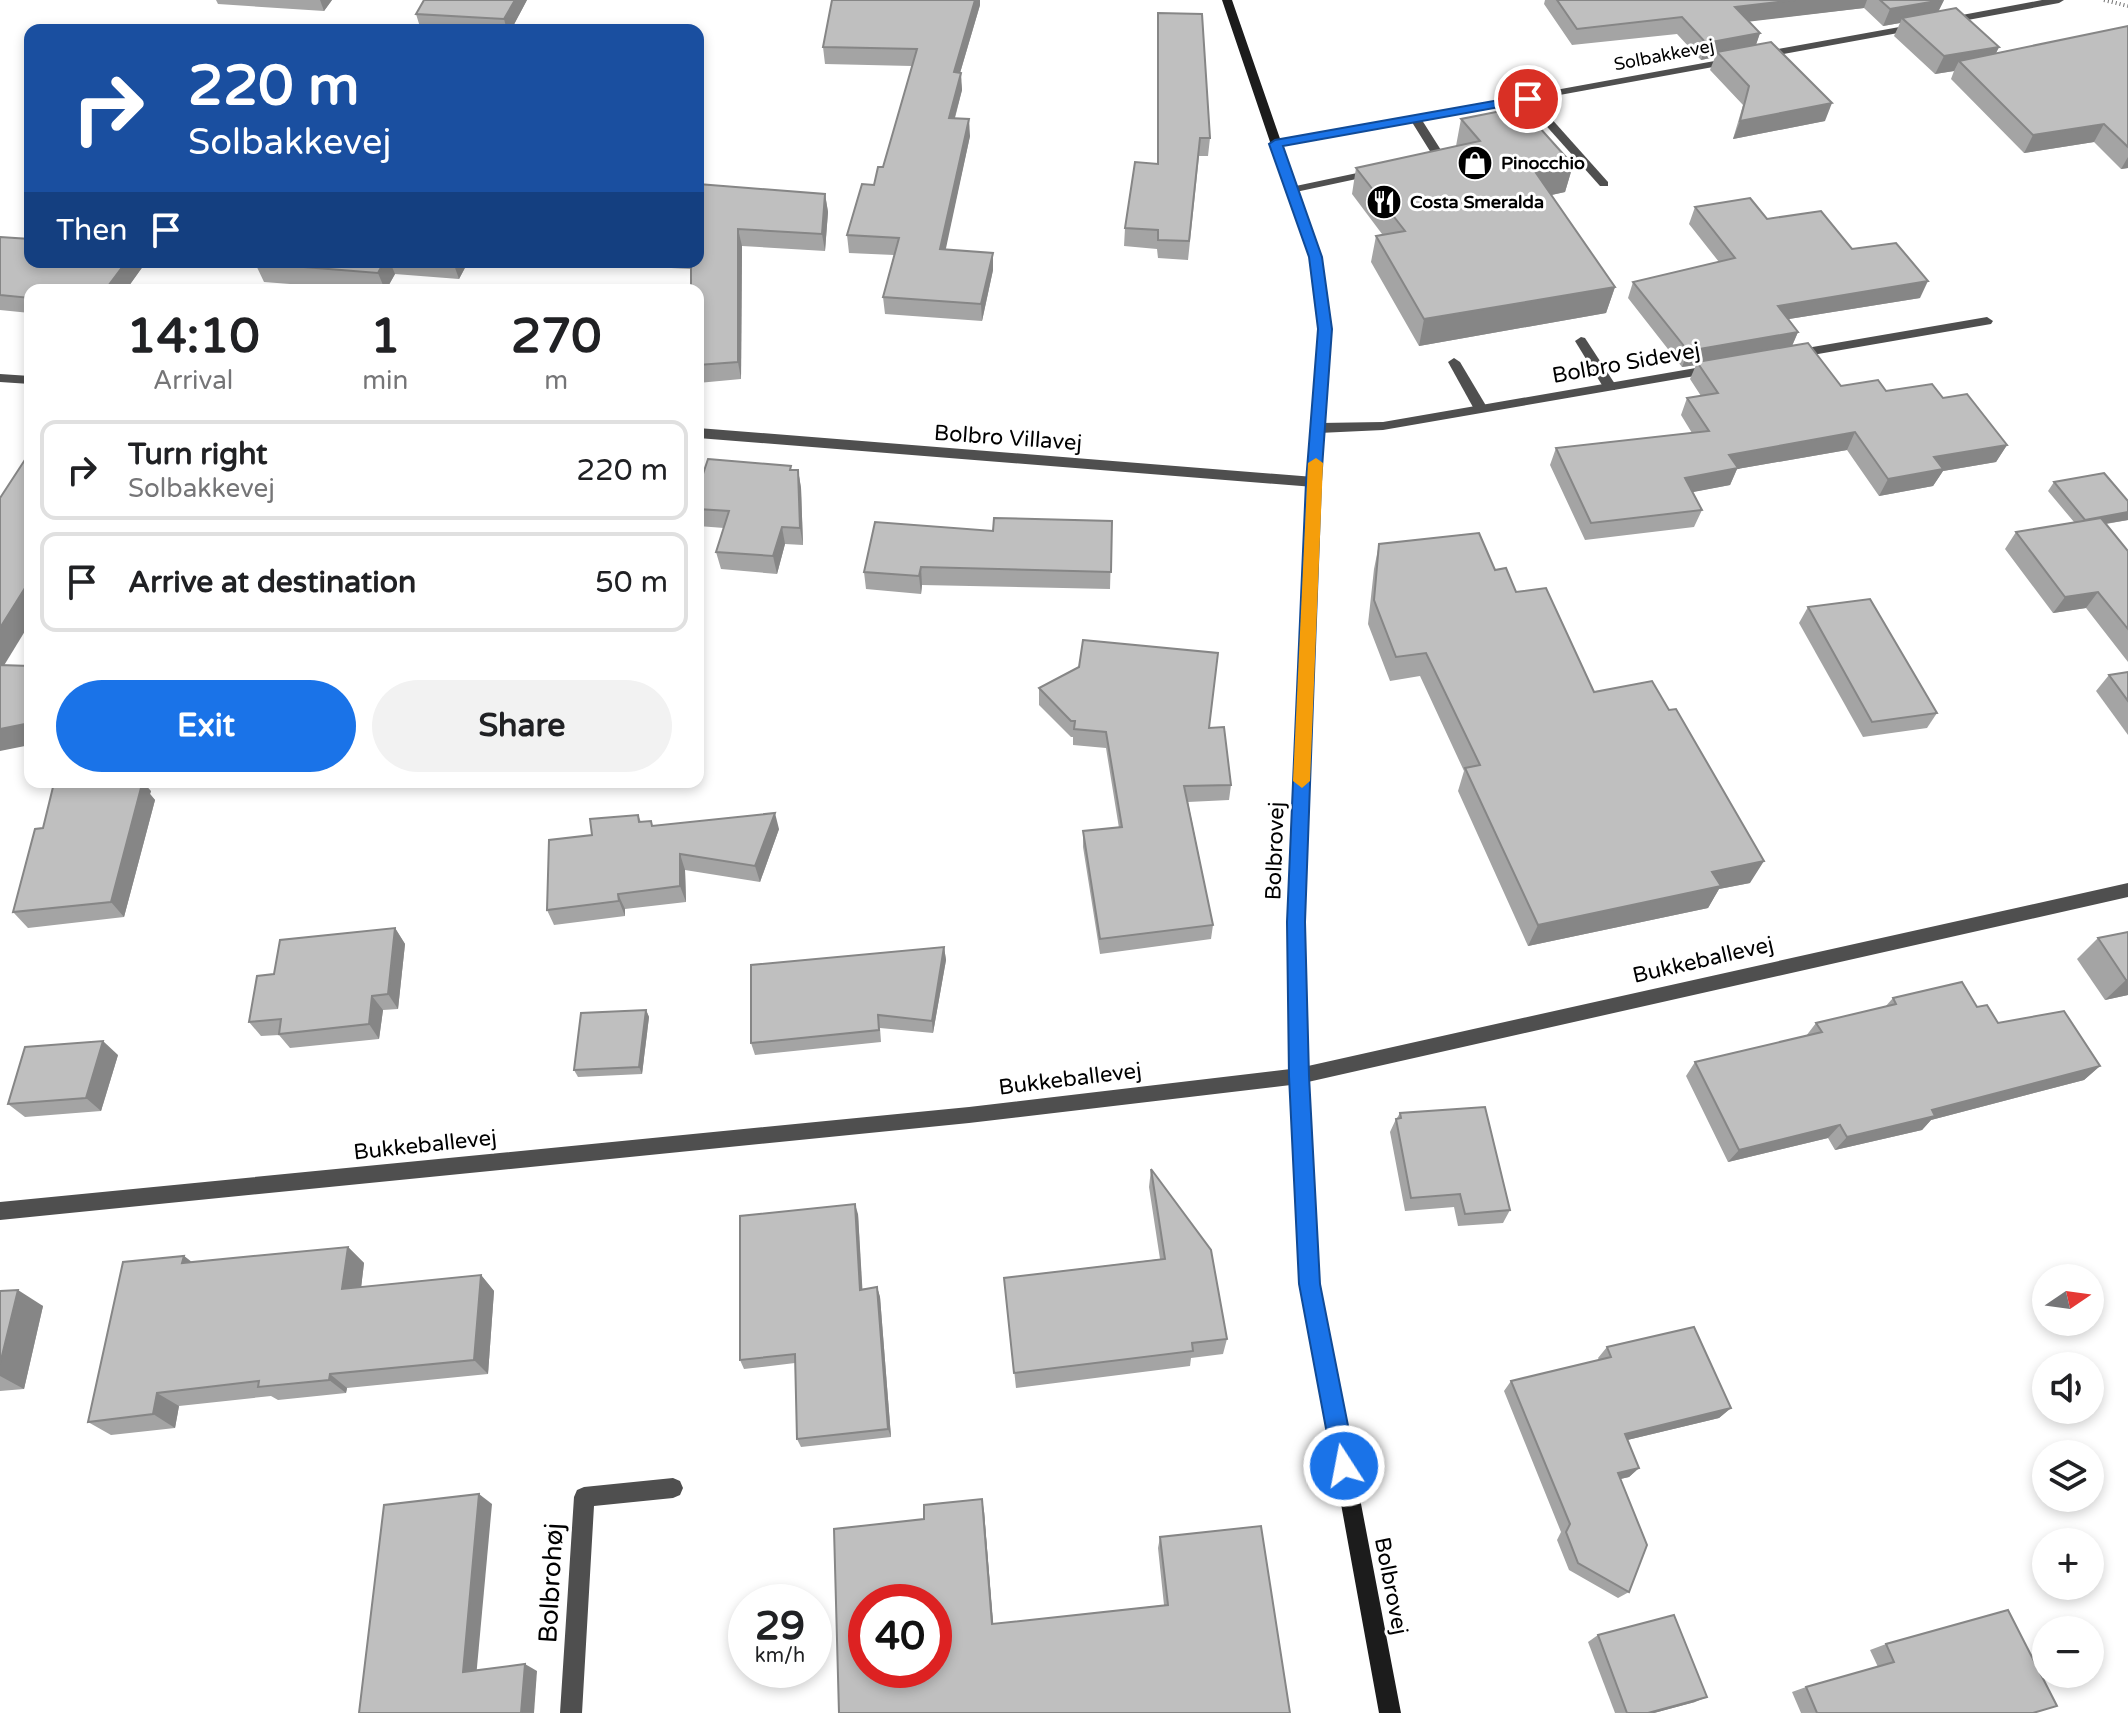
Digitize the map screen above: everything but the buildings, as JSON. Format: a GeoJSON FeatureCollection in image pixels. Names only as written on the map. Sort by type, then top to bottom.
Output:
{"type":"FeatureCollection","features":[{"type":"Feature","properties":{"kind":"street","name":"Bolbrovej"},"geometry":{"type":"LineString","coordinates":[[1227,0],[1315,257],[1325,329],[1314,482],[1296,922],[1299,1076],[1310,1284],[1390,1713]]}},
{"type":"Feature","properties":{"kind":"street","name":"Solbakkevej"},"geometry":{"type":"LineString","coordinates":[[1275,144],[2059,0]]}},
{"type":"Feature","properties":{"kind":"street"},"geometry":{"type":"LineString","coordinates":[[1528,99],[1604,184]]}},
{"type":"Feature","properties":{"kind":"street"},"geometry":{"type":"LineString","coordinates":[[1410,165],[1440,158],[1416,119]]}},
{"type":"Feature","properties":{"kind":"street"},"geometry":{"type":"LineString","coordinates":[[1291,190],[1396,168]]}},
{"type":"Feature","properties":{"kind":"street"},"geometry":{"type":"LineString","coordinates":[[1783,356],[1987,321]]}},
{"type":"Feature","properties":{"kind":"street"},"geometry":{"type":"LineString","coordinates":[[1581,341],[1610,387]]}},
{"type":"Feature","properties":{"kind":"street"},"geometry":{"type":"LineString","coordinates":[[1454,362],[1481,409]]}},
{"type":"Feature","properties":{"kind":"street","name":"Bolbro Sidevej"},"geometry":{"type":"LineString","coordinates":[[1319,428],[1383,426],[1720,367]]}},
{"type":"Feature","properties":{"kind":"street"},"geometry":{"type":"LineString","coordinates":[[0,378],[24,380]]}},
{"type":"Feature","properties":{"kind":"street","name":"Bolbro Villavej"},"geometry":{"type":"LineString","coordinates":[[704,433],[1314,482]]}},
{"type":"Feature","properties":{"kind":"street","name":"Bukkeballevej"},"geometry":{"type":"LineString","coordinates":[[0,1211],[969,1115],[1299,1076],[2128,890]]}},
{"type":"Feature","properties":{"kind":"street","name":"Bolbrohøj"},"geometry":{"type":"LineString","coordinates":[[571,1713],[584,1497],[673,1488]]}},
{"type":"Feature","properties":{"kind":"path"},"geometry":{"type":"LineString","coordinates":[[2104,0],[2128,6]]}},
{"type":"Feature","properties":{"kind":"slow traffic"},"geometry":{"type":"LineString","coordinates":[[1302,781],[1316,463]]}},
{"type":"Feature","properties":{"kind":"place","name":"Pinocchio"},"geometry":{"type":"Point","coordinates":[1475,163]}},
{"type":"Feature","properties":{"kind":"place","name":"Costa Smeralda"},"geometry":{"type":"Point","coordinates":[1384,202]}},
{"type":"Feature","properties":{"kind":"route"},"geometry":{"type":"LineString","coordinates":[[1344,1466],[1310,1284],[1299,1076],[1296,922],[1314,482],[1325,329],[1315,257],[1275,144],[1528,99]]}}]}
